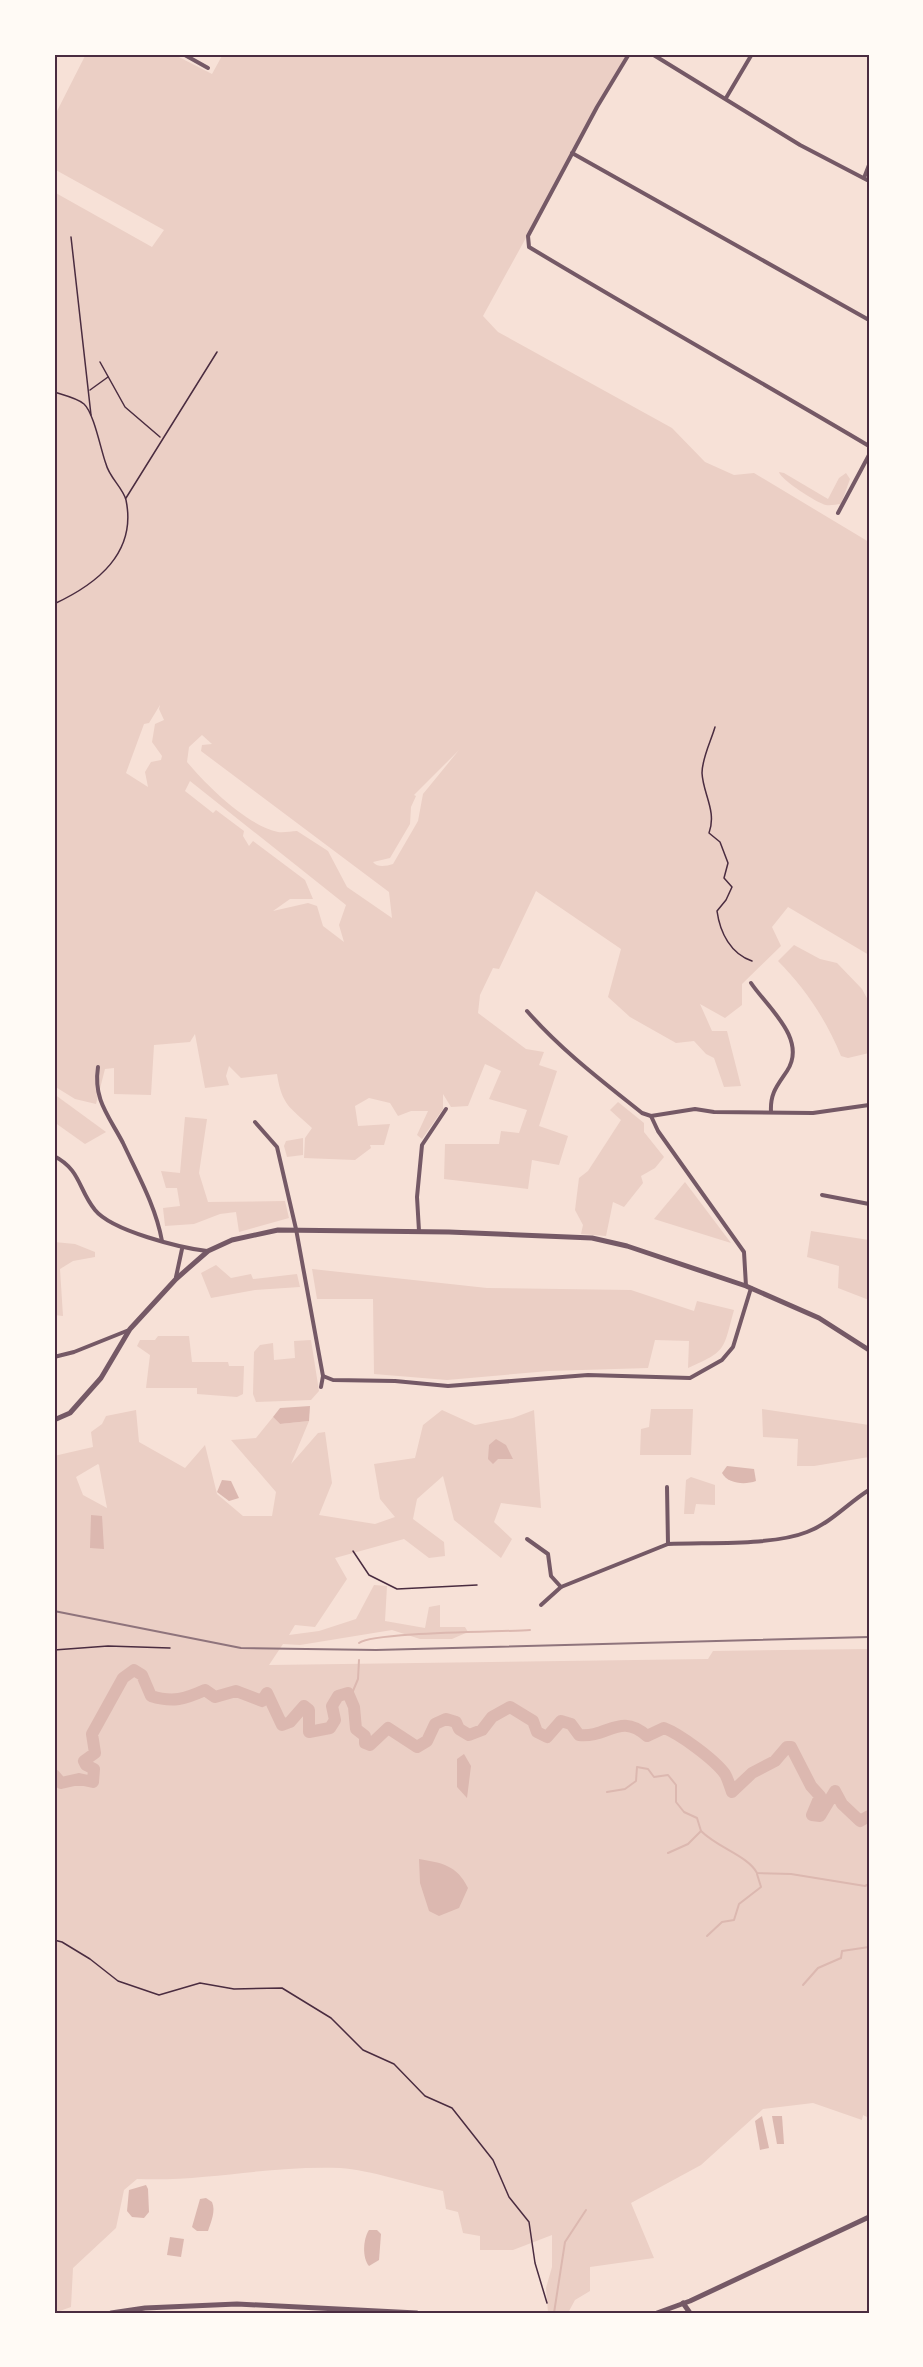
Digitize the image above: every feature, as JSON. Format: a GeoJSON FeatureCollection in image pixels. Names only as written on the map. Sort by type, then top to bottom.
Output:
{"type":"FeatureCollection","features":[{"type":"Feature","properties":{"kind":"street"},"geometry":{"type":"LineString","coordinates":[[183,54],[208,68]]}},
{"type":"Feature","properties":{"kind":"street"},"geometry":{"type":"LineString","coordinates":[[628,54],[528,236],[530,247],[687,342],[726,362],[869,446]]}},
{"type":"Feature","properties":{"kind":"street"},"geometry":{"type":"LineString","coordinates":[[652,54],[800,145],[867,180],[869,165]]}},
{"type":"Feature","properties":{"kind":"street"},"geometry":{"type":"LineString","coordinates":[[726,98],[752,54]]}},
{"type":"Feature","properties":{"kind":"street"},"geometry":{"type":"LineString","coordinates":[[572,153],[869,320]]}},
{"type":"Feature","properties":{"kind":"street"},"geometry":{"type":"LineString","coordinates":[[838,513],[869,455]]}},
{"type":"Feature","properties":{"kind":"street"},"geometry":{"type":"LineString","coordinates":[[751,983],[786,1027],[792,1043],[790,1065],[773,1091],[771,1112]]}},
{"type":"Feature","properties":{"kind":"street"},"geometry":{"type":"LineString","coordinates":[[527,1011],[546,1033],[588,1070],[642,1113],[651,1116],[695,1109],[714,1112],[813,1113],[869,1105]]}},
{"type":"Feature","properties":{"kind":"street"},"geometry":{"type":"LineString","coordinates":[[98,1067],[96,1080],[101,1106],[123,1144],[138,1179],[157,1213],[162,1241]]}},
{"type":"Feature","properties":{"kind":"street"},"geometry":{"type":"LineString","coordinates":[[419,1231],[417,1197],[422,1146],[446,1109]]}},
{"type":"Feature","properties":{"kind":"street"},"geometry":{"type":"LineString","coordinates":[[323,1376],[333,1380],[395,1381],[448,1386],[588,1375],[690,1378],[722,1360],[733,1347],[748,1287],[744,1252],[658,1131],[651,1116]]}},
{"type":"Feature","properties":{"kind":"street"},"geometry":{"type":"LineString","coordinates":[[255,1122],[277,1147],[296,1229],[323,1376],[321,1387]]}},
{"type":"Feature","properties":{"kind":"street"},"geometry":{"type":"LineString","coordinates":[[54,1156],[66,1162],[77,1174],[94,1209],[102,1217],[144,1236],[182,1248],[208,1251]]}},
{"type":"Feature","properties":{"kind":"street"},"geometry":{"type":"LineString","coordinates":[[822,1196],[869,1204]]}},
{"type":"Feature","properties":{"kind":"street"},"geometry":{"type":"LineString","coordinates":[[54,1420],[70,1413],[101,1378],[130,1329],[176,1279],[208,1251],[232,1240],[254,1234],[296,1229],[592,1238],[627,1246],[748,1287],[819,1318],[869,1350]]}},
{"type":"Feature","properties":{"kind":"street"},"geometry":{"type":"LineString","coordinates":[[176,1279],[182,1248]]}},
{"type":"Feature","properties":{"kind":"street"},"geometry":{"type":"LineString","coordinates":[[54,1357],[74,1352],[130,1329]]}},
{"type":"Feature","properties":{"kind":"street"},"geometry":{"type":"LineString","coordinates":[[667,1487],[668,1544]]}},
{"type":"Feature","properties":{"kind":"street"},"geometry":{"type":"LineString","coordinates":[[541,1605],[561,1587],[668,1544],[764,1539],[806,1533],[829,1521],[850,1502],[869,1490]]}},
{"type":"Feature","properties":{"kind":"street"},"geometry":{"type":"LineString","coordinates":[[527,1539],[548,1554],[551,1576],[561,1587]]}},
{"type":"Feature","properties":{"kind":"street"},"geometry":{"type":"LineString","coordinates":[[657,2313],[869,2217]]}},
{"type":"Feature","properties":{"kind":"street"},"geometry":{"type":"LineString","coordinates":[[683,2303],[690,2313]]}},
{"type":"Feature","properties":{"kind":"street"},"geometry":{"type":"LineString","coordinates":[[111,2313],[145,2308],[237,2304],[417,2313]]}},
{"type":"Feature","properties":{"kind":"path"},"geometry":{"type":"LineString","coordinates":[[71,237],[92,419],[108,472],[126,499]]}},
{"type":"Feature","properties":{"kind":"path"},"geometry":{"type":"LineString","coordinates":[[54,604],[85,588],[102,573],[124,545],[126,499],[161,438],[217,352]]}},
{"type":"Feature","properties":{"kind":"path"},"geometry":{"type":"LineString","coordinates":[[100,362],[125,407],[161,438]]}},
{"type":"Feature","properties":{"kind":"path"},"geometry":{"type":"LineString","coordinates":[[88,391],[108,377]]}},
{"type":"Feature","properties":{"kind":"path"},"geometry":{"type":"LineString","coordinates":[[54,392],[84,404],[92,419]]}},
{"type":"Feature","properties":{"kind":"path"},"geometry":{"type":"LineString","coordinates":[[716,727],[702,769],[712,812],[709,833],[720,842],[728,863],[724,878],[732,887],[726,900],[717,911],[718,922],[723,936],[740,957],[752,961]]}},
{"type":"Feature","properties":{"kind":"path"},"geometry":{"type":"LineString","coordinates":[[353,1551],[369,1575],[397,1588],[477,1585]]}},
{"type":"Feature","properties":{"kind":"path"},"geometry":{"type":"LineString","coordinates":[[54,1650],[108,1646],[170,1648]]}},
{"type":"Feature","properties":{"kind":"path"},"geometry":{"type":"LineString","coordinates":[[54,1940],[62,1942],[90,1959],[118,1981],[159,1995],[200,1983],[234,1989],[282,1988],[331,2018],[363,2050],[394,2064],[425,2096],[452,2108],[493,2160],[509,2197],[529,2222],[535,2263],[547,2303]]}},
{"type":"Feature","properties":{"kind":"shaded area"},"geometry":{"type":"Polygon","coordinates":[[[86,54],[173,54],[212,74],[223,54],[627,54],[483,316],[498,332],[672,428],[705,462],[734,475],[754,473],[869,542],[869,955],[788,907],[772,927],[781,946],[742,984],[742,1005],[725,1018],[700,1004],[712,1031],[727,1031],[741,1086],[724,1087],[714,1058],[706,1054],[694,1041],[676,1043],[630,1017],[608,997],[621,949],[536,891],[499,969],[493,968],[480,995],[478,1013],[526,1049],[544,1052],[539,1065],[557,1071],[539,1126],[568,1136],[559,1165],[532,1160],[528,1189],[444,1179],[445,1144],[499,1144],[501,1131],[519,1133],[527,1110],[489,1099],[501,1071],[485,1064],[468,1106],[451,1107],[443,1094],[443,1109],[422,1139],[417,1135],[428,1111],[411,1111],[398,1116],[390,1103],[369,1098],[355,1106],[358,1126],[390,1124],[384,1145],[370,1145],[371,1148],[355,1160],[304,1158],[305,1138],[312,1128],[284,1100],[277,1074],[241,1078],[229,1066],[226,1076],[229,1085],[205,1088],[195,1034],[190,1042],[154,1045],[151,1095],[114,1094],[114,1068],[105,1069],[96,1104],[75,1099],[54,1086],[54,192],[152,247],[164,230],[54,169],[54,117],[86,54]],[[160,705],[149,723],[144,724],[126,773],[148,787],[145,772],[151,762],[161,760],[162,756],[152,742],[155,724],[164,720],[159,709],[160,705]],[[202,735],[189,747],[187,762],[229,804],[241,814],[266,828],[280,832],[297,831],[328,851],[347,887],[392,918],[389,892],[201,751],[202,745],[212,744],[202,735]],[[459,750],[414,795],[416,796],[411,807],[410,824],[390,858],[373,862],[377,865],[393,864],[418,821],[423,794],[459,750]],[[190,781],[185,791],[213,813],[216,810],[244,831],[243,836],[249,846],[253,841],[305,880],[313,899],[290,899],[273,911],[308,903],[317,906],[323,926],[344,942],[339,925],[346,905],[190,781]]]}},
{"type":"Feature","properties":{"kind":"shaded area"},"geometry":{"type":"Polygon","coordinates":[[[779,472],[828,499],[839,478],[846,473],[850,479],[841,504],[828,505],[800,491],[779,472]]]}},
{"type":"Feature","properties":{"kind":"shaded area"},"geometry":{"type":"Polygon","coordinates":[[[794,945],[820,959],[837,963],[862,989],[869,1002],[869,1053],[848,1058],[841,1056],[814,1006],[778,961],[794,945]]]}},
{"type":"Feature","properties":{"kind":"shaded area"},"geometry":{"type":"Polygon","coordinates":[[[54,1094],[106,1132],[85,1144],[54,1122],[54,1094]]]}},
{"type":"Feature","properties":{"kind":"shaded area"},"geometry":{"type":"Polygon","coordinates":[[[618,1102],[644,1123],[644,1132],[664,1157],[655,1168],[641,1176],[643,1183],[624,1207],[613,1202],[606,1236],[581,1234],[583,1225],[575,1210],[579,1178],[588,1171],[621,1120],[610,1110],[618,1102]]]}},
{"type":"Feature","properties":{"kind":"shaded area"},"geometry":{"type":"Polygon","coordinates":[[[185,1117],[207,1119],[199,1173],[208,1202],[285,1201],[289,1218],[239,1232],[236,1212],[220,1214],[194,1224],[165,1226],[163,1208],[180,1206],[177,1188],[166,1188],[161,1171],[180,1173],[185,1117]]]}},
{"type":"Feature","properties":{"kind":"shaded area"},"geometry":{"type":"Polygon","coordinates":[[[303,1138],[303,1155],[287,1157],[284,1146],[286,1141],[303,1138]]]}},
{"type":"Feature","properties":{"kind":"shaded area"},"geometry":{"type":"Polygon","coordinates":[[[685,1182],[731,1243],[654,1219],[685,1182]]]}},
{"type":"Feature","properties":{"kind":"shaded area"},"geometry":{"type":"Polygon","coordinates":[[[811,1231],[869,1240],[869,1300],[838,1288],[839,1266],[807,1257],[811,1231]]]}},
{"type":"Feature","properties":{"kind":"shaded area"},"geometry":{"type":"Polygon","coordinates":[[[54,1242],[75,1244],[95,1252],[95,1257],[73,1261],[60,1269],[63,1316],[54,1315],[54,1242]]]}},
{"type":"Feature","properties":{"kind":"shaded area"},"geometry":{"type":"Polygon","coordinates":[[[216,1265],[231,1278],[251,1274],[253,1279],[297,1274],[300,1287],[255,1290],[211,1298],[201,1273],[216,1265]]]}},
{"type":"Feature","properties":{"kind":"shaded area"},"geometry":{"type":"Polygon","coordinates":[[[312,1269],[487,1288],[631,1290],[694,1311],[697,1301],[734,1310],[728,1334],[721,1348],[717,1353],[688,1368],[689,1341],[655,1340],[648,1368],[549,1371],[447,1380],[374,1374],[373,1299],[317,1299],[312,1269]]]}},
{"type":"Feature","properties":{"kind":"shaded area"},"geometry":{"type":"Polygon","coordinates":[[[158,1336],[189,1336],[192,1362],[228,1362],[229,1366],[244,1366],[243,1394],[237,1397],[197,1394],[197,1388],[146,1388],[150,1355],[137,1346],[140,1340],[155,1340],[158,1336]]]}},
{"type":"Feature","properties":{"kind":"shaded area"},"geometry":{"type":"Polygon","coordinates":[[[311,1340],[319,1391],[311,1400],[256,1402],[253,1394],[254,1352],[260,1345],[273,1343],[274,1360],[295,1358],[294,1341],[311,1340]]]}},
{"type":"Feature","properties":{"kind":"shaded area"},"geometry":{"type":"Polygon","coordinates":[[[310,1406],[309,1421],[280,1424],[273,1417],[280,1408],[310,1406]]]}},
{"type":"Feature","properties":{"kind":"shaded area"},"geometry":{"type":"Polygon","coordinates":[[[651,1409],[693,1409],[691,1455],[640,1455],[641,1429],[649,1427],[651,1409]]]}},
{"type":"Feature","properties":{"kind":"shaded area"},"geometry":{"type":"Polygon","coordinates":[[[762,1409],[869,1425],[869,1457],[814,1466],[797,1466],[798,1439],[763,1437],[762,1409]]]}},
{"type":"Feature","properties":{"kind":"shaded area"},"geometry":{"type":"Polygon","coordinates":[[[136,1410],[139,1442],[185,1468],[205,1445],[217,1494],[243,1516],[272,1516],[276,1492],[231,1440],[256,1438],[273,1417],[280,1424],[309,1421],[291,1464],[318,1433],[325,1432],[332,1483],[319,1515],[375,1524],[395,1517],[380,1499],[374,1464],[415,1458],[423,1425],[442,1410],[475,1425],[513,1418],[534,1410],[541,1508],[501,1503],[494,1522],[512,1539],[501,1558],[454,1520],[443,1476],[417,1499],[413,1519],[444,1542],[445,1556],[429,1558],[404,1539],[335,1558],[347,1579],[315,1627],[295,1625],[289,1635],[319,1631],[356,1619],[374,1585],[387,1586],[385,1621],[425,1628],[429,1607],[440,1605],[440,1627],[465,1627],[468,1632],[452,1639],[420,1639],[392,1630],[300,1645],[283,1644],[269,1665],[708,1659],[713,1651],[869,1649],[869,2118],[863,2115],[862,2120],[813,2103],[763,2109],[701,2165],[631,2203],[654,2258],[590,2267],[590,2291],[575,2300],[568,2313],[548,2313],[546,2288],[552,2267],[552,2235],[513,2250],[480,2250],[480,2236],[463,2233],[458,2212],[446,2209],[443,2191],[364,2171],[314,2168],[188,2178],[137,2179],[124,2190],[116,2228],[73,2268],[71,2307],[54,2313],[54,1456],[93,1447],[91,1432],[102,1424],[106,1416],[136,1410]],[[99,1465],[76,1477],[83,1495],[107,1508],[99,1465]]]}},
{"type":"Feature","properties":{"kind":"shaded area"},"geometry":{"type":"Polygon","coordinates":[[[496,1439],[506,1445],[513,1459],[498,1459],[493,1464],[488,1459],[489,1445],[496,1439]]]}},
{"type":"Feature","properties":{"kind":"shaded area"},"geometry":{"type":"Polygon","coordinates":[[[727,1466],[754,1469],[756,1481],[742,1483],[728,1479],[722,1473],[727,1466]]]}},
{"type":"Feature","properties":{"kind":"shaded area"},"geometry":{"type":"Polygon","coordinates":[[[691,1477],[715,1485],[715,1505],[696,1504],[694,1514],[684,1514],[686,1480],[691,1477]]]}},
{"type":"Feature","properties":{"kind":"shaded area"},"geometry":{"type":"Polygon","coordinates":[[[222,1480],[231,1481],[239,1498],[229,1501],[217,1492],[222,1480]]]}},
{"type":"Feature","properties":{"kind":"shaded area"},"geometry":{"type":"Polygon","coordinates":[[[91,1515],[102,1516],[104,1549],[90,1548],[91,1515]]]}},
{"type":"Feature","properties":{"kind":"shaded area"},"geometry":{"type":"Polygon","coordinates":[[[464,1754],[471,1766],[467,1798],[457,1787],[457,1759],[464,1754]]]}},
{"type":"Feature","properties":{"kind":"shaded area"},"geometry":{"type":"Polygon","coordinates":[[[419,1859],[448,1866],[464,1880],[468,1888],[459,1908],[439,1916],[429,1911],[420,1883],[419,1859]]]}},
{"type":"Feature","properties":{"kind":"shaded area"},"geometry":{"type":"Polygon","coordinates":[[[762,2116],[769,2148],[760,2150],[755,2121],[762,2116]]]}},
{"type":"Feature","properties":{"kind":"shaded area"},"geometry":{"type":"Polygon","coordinates":[[[772,2116],[782,2116],[784,2144],[777,2144],[772,2116]]]}},
{"type":"Feature","properties":{"kind":"shaded area"},"geometry":{"type":"Polygon","coordinates":[[[146,2185],[149,2212],[144,2218],[132,2217],[127,2211],[129,2190],[146,2185]]]}},
{"type":"Feature","properties":{"kind":"shaded area"},"geometry":{"type":"Polygon","coordinates":[[[206,2198],[213,2205],[212,2220],[208,2231],[197,2231],[192,2227],[200,2199],[206,2198]]]}},
{"type":"Feature","properties":{"kind":"shaded area"},"geometry":{"type":"Polygon","coordinates":[[[369,2230],[377,2230],[381,2234],[379,2260],[369,2266],[364,2248],[369,2230]]]}},
{"type":"Feature","properties":{"kind":"shaded area"},"geometry":{"type":"Polygon","coordinates":[[[170,2237],[184,2239],[181,2257],[167,2255],[170,2237]]]}},
{"type":"Feature","properties":{"kind":"waterway"},"geometry":{"type":"LineString","coordinates":[[359,1643],[370,1639],[412,1635],[530,1630]]}},
{"type":"Feature","properties":{"kind":"waterway"},"geometry":{"type":"LineString","coordinates":[[350,1698],[358,1679],[359,1660]]}},
{"type":"Feature","properties":{"kind":"waterway"},"geometry":{"type":"LineString","coordinates":[[54,1775],[61,1783],[79,1779],[93,1782],[94,1769],[86,1765],[84,1761],[95,1753],[92,1734],[123,1678],[134,1670],[142,1675],[151,1696],[159,1698],[179,1699],[205,1690],[215,1697],[236,1691],[262,1701],[267,1693],[282,1725],[290,1722],[304,1706],[309,1710],[309,1732],[330,1728],[335,1720],[332,1706],[338,1696],[348,1693],[354,1707],[356,1729],[365,1736],[365,1743],[370,1745],[388,1728],[417,1747],[427,1741],[435,1724],[446,1719],[456,1722],[459,1729],[469,1735],[482,1730],[492,1717],[510,1707],[533,1721],[537,1732],[547,1737],[561,1721],[571,1724],[579,1735],[629,1726],[647,1736],[664,1728],[688,1742],[714,1762],[725,1774],[732,1792],[752,1773],[775,1761],[787,1747],[791,1747],[811,1786],[820,1796],[812,1815],[820,1816],[835,1791],[842,1804],[860,1821],[869,1816]]}},
{"type":"Feature","properties":{"kind":"waterway"},"geometry":{"type":"LineString","coordinates":[[607,1792],[625,1789],[636,1781],[637,1767],[648,1769],[654,1777],[668,1775],[676,1785],[676,1802],[684,1812],[697,1818],[701,1831]]}},
{"type":"Feature","properties":{"kind":"waterway"},"geometry":{"type":"LineString","coordinates":[[668,1853],[688,1844],[701,1831],[747,1862],[757,1873],[791,1874],[865,1886],[869,1884]]}},
{"type":"Feature","properties":{"kind":"waterway"},"geometry":{"type":"LineString","coordinates":[[707,1936],[722,1922],[734,1920],[739,1904],[761,1887],[757,1874]]}},
{"type":"Feature","properties":{"kind":"waterway"},"geometry":{"type":"LineString","coordinates":[[803,1985],[818,1968],[841,1958],[842,1951],[869,1947]]}},
{"type":"Feature","properties":{"kind":"waterway"},"geometry":{"type":"LineString","coordinates":[[554,2313],[565,2242],[586,2210]]}},
{"type":"Feature","properties":{"kind":"railway"},"geometry":{"type":"LineString","coordinates":[[54,1611],[241,1648],[376,1650],[869,1637]]}}]}
